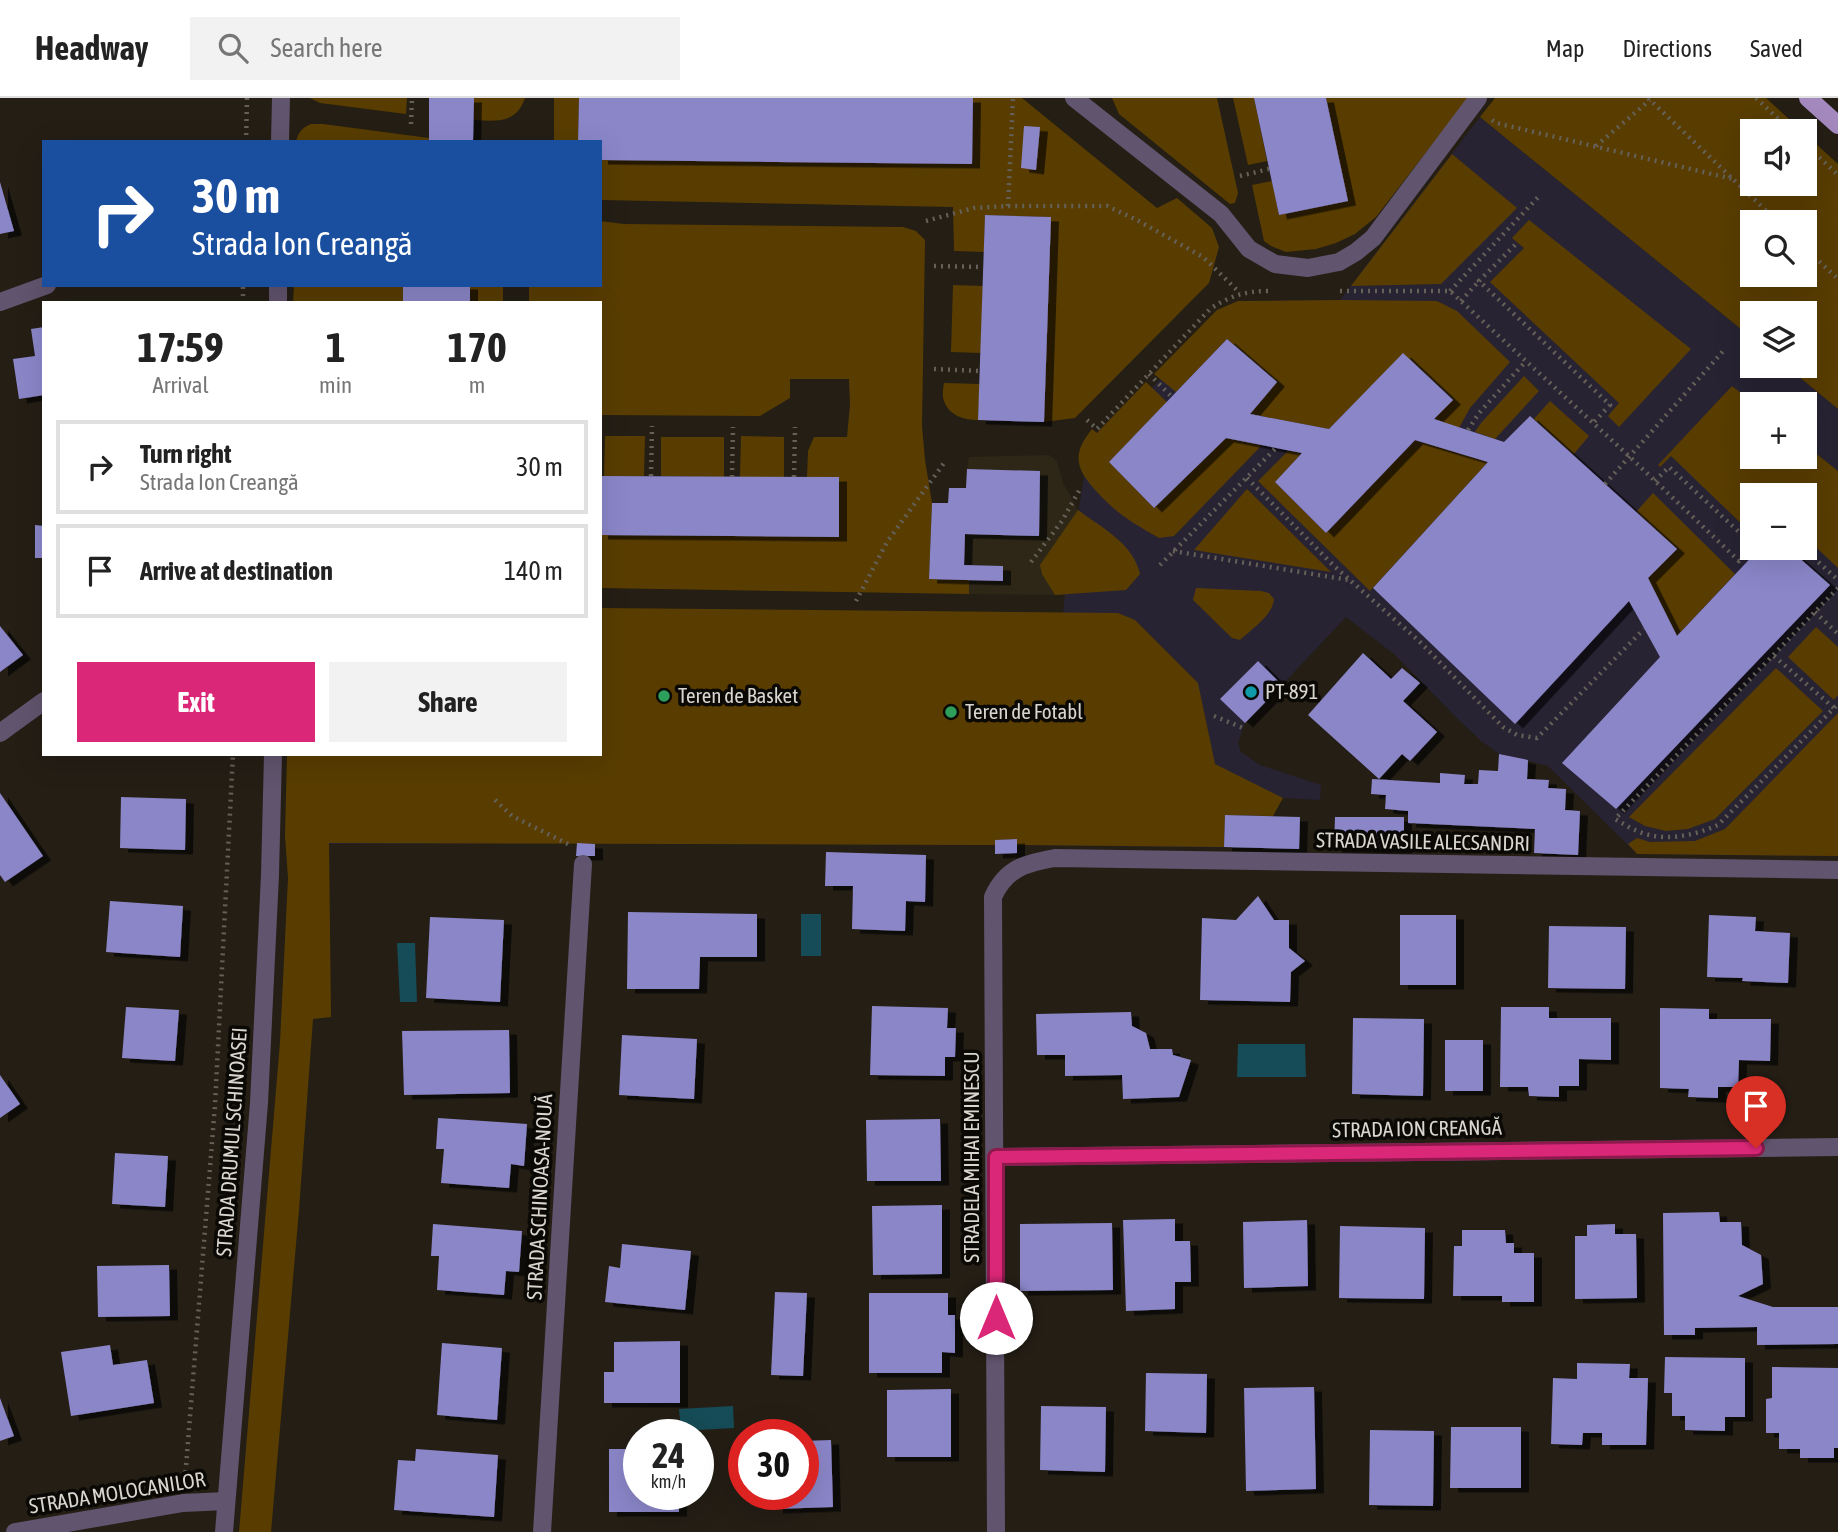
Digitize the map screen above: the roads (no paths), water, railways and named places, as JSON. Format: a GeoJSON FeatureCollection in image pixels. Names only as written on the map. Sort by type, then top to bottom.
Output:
{"type":"FeatureCollection","features":[{"type":"Feature","properties":{"kind":"main road"},"geometry":{"type":"LineString","coordinates":[[1808,98],[1838,125]]}},
{"type":"Feature","properties":{"kind":"street"},"geometry":{"type":"LineString","coordinates":[[280,140],[281,98]]}},
{"type":"Feature","properties":{"kind":"street"},"geometry":{"type":"LineString","coordinates":[[1074,98],[1221,214],[1249,249],[1275,264],[1308,268],[1339,262],[1373,238],[1478,98]]}},
{"type":"Feature","properties":{"kind":"street"},"geometry":{"type":"LineString","coordinates":[[0,302],[42,287]]}},
{"type":"Feature","properties":{"kind":"street"},"geometry":{"type":"LineString","coordinates":[[0,733],[42,702]]}},
{"type":"Feature","properties":{"kind":"street","name":"STRADA DRUMUL SCHINOASEI"},"geometry":{"type":"LineString","coordinates":[[224,1532],[259,1103],[273,756]]}},
{"type":"Feature","properties":{"kind":"street","name":"STRADA VASILE ALECSANDRI"},"geometry":{"type":"LineString","coordinates":[[1011,873],[1031,862],[1055,858],[1838,870]]}},
{"type":"Feature","properties":{"kind":"street","name":"STRADA SCHINOASA-NOUĂ"},"geometry":{"type":"LineString","coordinates":[[542,1532],[583,864]]}},
{"type":"Feature","properties":{"kind":"street","name":"STRADELA MIHAI EMINESCU"},"geometry":{"type":"LineString","coordinates":[[996,1532],[993,897],[999,883],[1011,873]]}},
{"type":"Feature","properties":{"kind":"street","name":"STRADA ION CREANGĂ"},"geometry":{"type":"LineString","coordinates":[[996,1157],[1838,1147]]}},
{"type":"Feature","properties":{"kind":"street","name":"STRADA MOLOCANILOR"},"geometry":{"type":"LineString","coordinates":[[15,1532],[183,1503],[226,1501]]}},
{"type":"Feature","properties":{"kind":"water"},"geometry":{"type":"Polygon","coordinates":[[[801,914],[821,914],[821,956],[801,956],[801,914]]]}},
{"type":"Feature","properties":{"kind":"water"},"geometry":{"type":"Polygon","coordinates":[[[397,943],[415,943],[417,1002],[400,1002],[397,943]]]}},
{"type":"Feature","properties":{"kind":"water"},"geometry":{"type":"Polygon","coordinates":[[[1238,1044],[1305,1044],[1306,1077],[1237,1077],[1238,1044]]]}},
{"type":"Feature","properties":{"kind":"water"},"geometry":{"type":"Polygon","coordinates":[[[733,1406],[734,1419],[728,1419],[728,1428],[714,1429],[714,1419],[680,1419],[679,1409],[733,1406]]]}},
{"type":"Feature","properties":{"kind":"place","name":"PT-891"},"geometry":{"type":"Point","coordinates":[1251,692]}},
{"type":"Feature","properties":{"kind":"place","name":"Teren de Basket"},"geometry":{"type":"Point","coordinates":[664,696]}},
{"type":"Feature","properties":{"kind":"place","name":"Teren de Fotabl"},"geometry":{"type":"Point","coordinates":[951,712]}}]}
